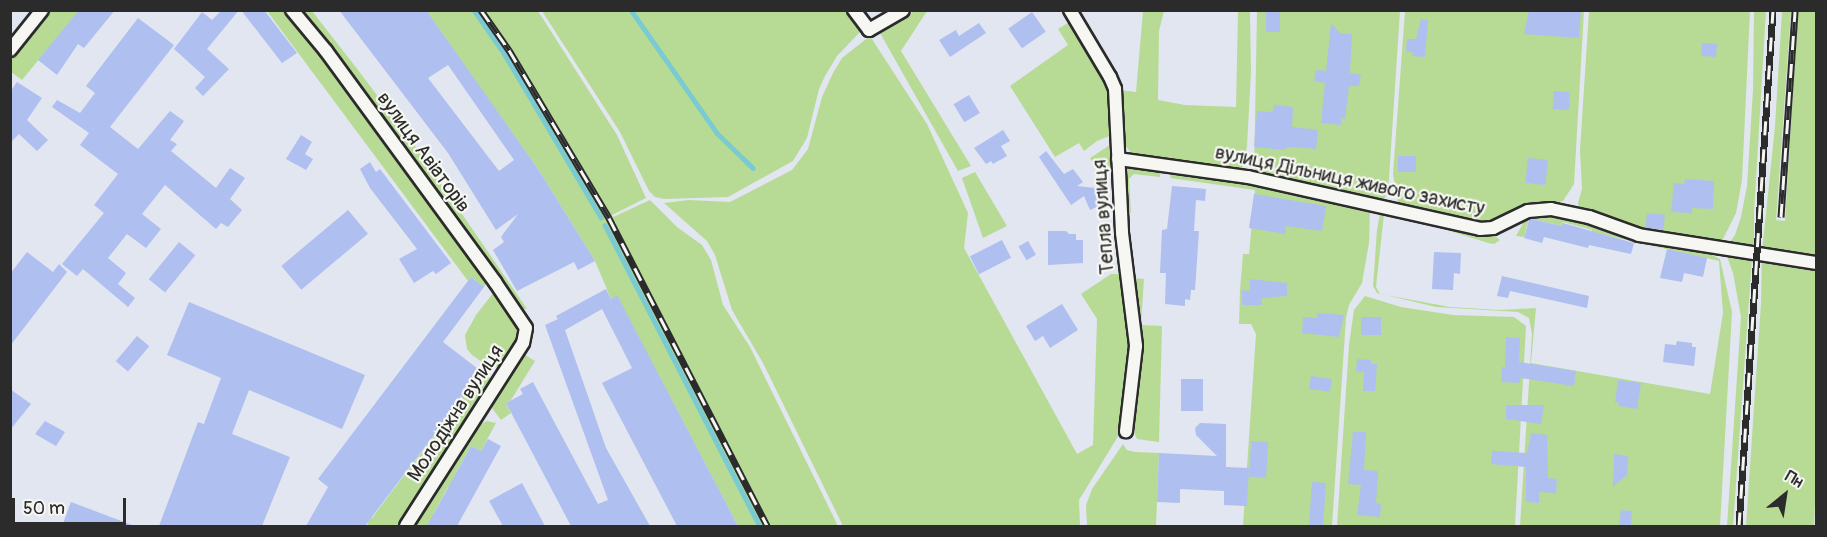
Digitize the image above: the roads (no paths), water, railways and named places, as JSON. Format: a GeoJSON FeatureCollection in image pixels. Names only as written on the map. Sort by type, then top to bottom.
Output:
{"type":"FeatureCollection","features":[{"type":"Feature","properties":{"kind":"street"},"geometry":{"type":"LineString","coordinates":[[10,50],[42,10]]}},
{"type":"Feature","properties":{"kind":"street","name":"вулиця Авіаторів"},"geometry":{"type":"LineString","coordinates":[[292,10],[326,51],[521,319]]}},
{"type":"Feature","properties":{"kind":"street"},"geometry":{"type":"LineString","coordinates":[[854,10],[868,30],[894,18],[903,10]]}},
{"type":"Feature","properties":{"kind":"street","name":"Тепла вулиця"},"geometry":{"type":"LineString","coordinates":[[1070,10],[1115,89],[1122,233],[1136,346],[1126,431]]}},
{"type":"Feature","properties":{"kind":"street","name":"вулиця Дільниця живого захисту"},"geometry":{"type":"LineString","coordinates":[[1119,159],[1132,158],[1248,177],[1480,229],[1493,228],[1528,211],[1551,209],[1589,217],[1639,235],[1816,263]]}},
{"type":"Feature","properties":{"kind":"street","name":"Молодіжна вулиця"},"geometry":{"type":"LineString","coordinates":[[406,526],[523,343],[526,328],[521,319]]}},
{"type":"Feature","properties":{"kind":"waterway"},"geometry":{"type":"LineString","coordinates":[[474,10],[504,53],[601,217]]}},
{"type":"Feature","properties":{"kind":"waterway"},"geometry":{"type":"LineString","coordinates":[[631,10],[717,133],[753,168]]}},
{"type":"Feature","properties":{"kind":"waterway"},"geometry":{"type":"LineString","coordinates":[[605,225],[760,526]]}},
{"type":"Feature","properties":{"kind":"railway"},"geometry":{"type":"LineString","coordinates":[[481,10],[509,50],[609,218],[767,526]]}},
{"type":"Feature","properties":{"kind":"railway"},"geometry":{"type":"LineString","coordinates":[[1739,526],[1773,10]]}},
{"type":"Feature","properties":{"kind":"railway"},"geometry":{"type":"LineString","coordinates":[[1781,217],[1795,10]]}}]}
